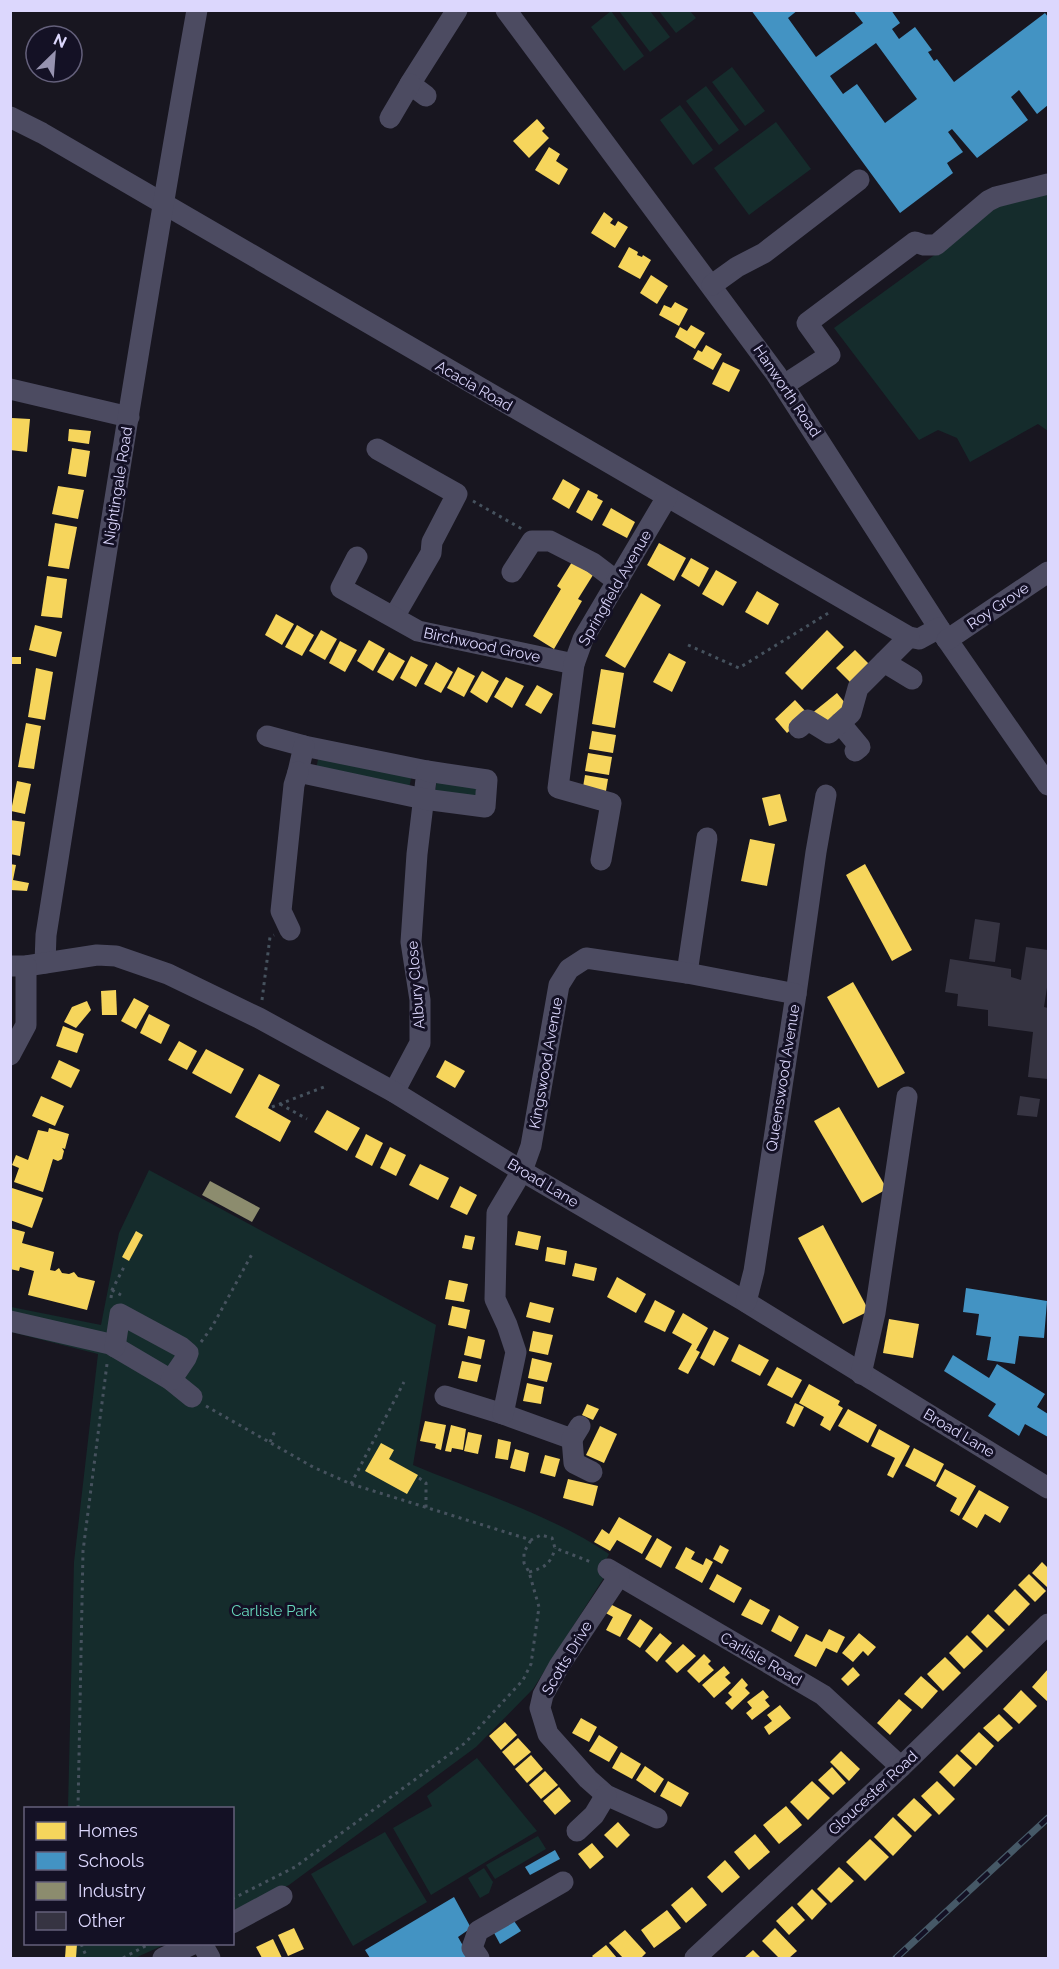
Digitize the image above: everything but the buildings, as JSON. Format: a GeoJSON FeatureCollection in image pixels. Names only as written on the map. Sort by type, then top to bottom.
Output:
{"type":"FeatureCollection","features":[{"type":"Feature","properties":{"kind":"street","name":"Nightingale Road"},"geometry":{"type":"LineString","coordinates":[[10,1055],[26,1025],[27,965],[46,935],[162,204],[197,10]]}},
{"type":"Feature","properties":{"kind":"street"},"geometry":{"type":"LineString","coordinates":[[390,118],[418,90],[457,10]]}},
{"type":"Feature","properties":{"kind":"street","name":"Hanworth Road"},"geometry":{"type":"LineString","coordinates":[[506,10],[784,385],[943,634],[1048,785]]}},
{"type":"Feature","properties":{"kind":"street","name":"Acacia Road"},"geometry":{"type":"LineString","coordinates":[[10,117],[909,637]]}},
{"type":"Feature","properties":{"kind":"street"},"geometry":{"type":"LineString","coordinates":[[712,285],[737,267],[764,253],[859,180]]}},
{"type":"Feature","properties":{"kind":"street"},"geometry":{"type":"LineString","coordinates":[[784,385],[830,355],[807,323],[915,242],[936,245],[988,201],[1048,184]]}},
{"type":"Feature","properties":{"kind":"street"},"geometry":{"type":"LineString","coordinates":[[10,388],[129,417]]}},
{"type":"Feature","properties":{"kind":"street"},"geometry":{"type":"LineString","coordinates":[[377,449],[457,494],[432,542],[431,554],[394,617]]}},
{"type":"Feature","properties":{"kind":"street","name":"Springfield Avenue"},"geometry":{"type":"LineString","coordinates":[[601,860],[611,803],[558,788],[574,664],[583,639],[667,497]]}},
{"type":"Feature","properties":{"kind":"street"},"geometry":{"type":"LineString","coordinates":[[512,572],[532,541],[550,542],[593,564],[618,582]]}},
{"type":"Feature","properties":{"kind":"street","name":"Birchwood Grove"},"geometry":{"type":"LineString","coordinates":[[357,557],[341,588],[418,631],[574,664]]}},
{"type":"Feature","properties":{"kind":"street","name":"Roy Grove"},"geometry":{"type":"LineString","coordinates":[[943,634],[1048,572]]}},
{"type":"Feature","properties":{"kind":"street"},"geometry":{"type":"LineString","coordinates":[[834,728],[851,713],[858,688],[909,637],[919,639],[943,634]]}},
{"type":"Feature","properties":{"kind":"street"},"geometry":{"type":"LineString","coordinates":[[884,662],[912,679]]}},
{"type":"Feature","properties":{"kind":"street"},"geometry":{"type":"LineString","coordinates":[[799,728],[808,720],[834,728],[860,747],[855,751]]}},
{"type":"Feature","properties":{"kind":"street"},"geometry":{"type":"LineString","coordinates":[[267,736],[304,746],[427,771],[487,780],[485,807],[424,799],[298,772]]}},
{"type":"Feature","properties":{"kind":"street"},"geometry":{"type":"LineString","coordinates":[[290,930],[281,911],[294,785],[304,746]]}},
{"type":"Feature","properties":{"kind":"street","name":"Albury Close"},"geometry":{"type":"LineString","coordinates":[[394,1092],[420,1043],[420,1000],[411,942],[417,854],[427,771]]}},
{"type":"Feature","properties":{"kind":"street","name":"Queenswood Avenue"},"geometry":{"type":"LineString","coordinates":[[746,1302],[754,1271],[826,795]]}},
{"type":"Feature","properties":{"kind":"street"},"geometry":{"type":"LineString","coordinates":[[687,973],[707,838]]}},
{"type":"Feature","properties":{"kind":"street","name":"Broad Lane"},"geometry":{"type":"LineString","coordinates":[[27,965],[97,955],[116,956],[168,974],[259,1018],[394,1092],[522,1171],[746,1302],[1048,1488]]}},
{"type":"Feature","properties":{"kind":"street","name":"Kingswood Avenue"},"geometry":{"type":"LineString","coordinates":[[502,1414],[516,1352],[495,1299],[497,1214],[522,1171],[531,1146],[559,986],[569,969],[586,958],[687,973],[796,994]]}},
{"type":"Feature","properties":{"kind":"street"},"geometry":{"type":"LineString","coordinates":[[861,1374],[875,1313],[907,1097]]}},
{"type":"Feature","properties":{"kind":"street"},"geometry":{"type":"LineString","coordinates":[[113,1346],[120,1314],[181,1347],[188,1353],[171,1380]]}},
{"type":"Feature","properties":{"kind":"street"},"geometry":{"type":"LineString","coordinates":[[10,1321],[113,1346],[171,1380],[192,1397]]}},
{"type":"Feature","properties":{"kind":"street"},"geometry":{"type":"LineString","coordinates":[[445,1396],[549,1431],[576,1433],[577,1468]]}},
{"type":"Feature","properties":{"kind":"street","name":"Carlisle Road"},"geometry":{"type":"LineString","coordinates":[[613,1573],[823,1695],[901,1767]]}},
{"type":"Feature","properties":{"kind":"street","name":"Scotts Drive"},"geometry":{"type":"LineString","coordinates":[[613,1573],[543,1695],[540,1708],[548,1734],[588,1779],[606,1795],[657,1818]]}},
{"type":"Feature","properties":{"kind":"street","name":"Gloucester Road"},"geometry":{"type":"LineString","coordinates":[[695,1959],[901,1767],[1048,1624]]}},
{"type":"Feature","properties":{"kind":"street"},"geometry":{"type":"LineString","coordinates":[[577,1831],[594,1815],[606,1795]]}},
{"type":"Feature","properties":{"kind":"street"},"geometry":{"type":"LineString","coordinates":[[479,1959],[472,1948],[478,1931],[563,1882]]}},
{"type":"Feature","properties":{"kind":"street"},"geometry":{"type":"LineString","coordinates":[[234,1922],[282,1896]]}},
{"type":"Feature","properties":{"kind":"street"},"geometry":{"type":"LineString","coordinates":[[163,1959],[192,1945]]}},
{"type":"Feature","properties":{"kind":"street"},"geometry":{"type":"LineString","coordinates":[[203,1945],[210,1959]]}},
{"type":"Feature","properties":{"kind":"path"},"geometry":{"type":"LineString","coordinates":[[457,494],[465,496],[528,532],[532,541]]}},
{"type":"Feature","properties":{"kind":"path"},"geometry":{"type":"LineString","coordinates":[[688,645],[739,669],[847,601]]}},
{"type":"Feature","properties":{"kind":"path"},"geometry":{"type":"LineString","coordinates":[[259,1018],[270,937],[290,930]]}},
{"type":"Feature","properties":{"kind":"path"},"geometry":{"type":"LineString","coordinates":[[272,1107],[324,1087]]}},
{"type":"Feature","properties":{"kind":"path"},"geometry":{"type":"LineString","coordinates":[[280,1104],[307,1119]]}},
{"type":"Feature","properties":{"kind":"path"},"geometry":{"type":"LineString","coordinates":[[188,1353],[212,1327],[252,1254]]}},
{"type":"Feature","properties":{"kind":"path"},"geometry":{"type":"LineString","coordinates":[[120,1314],[111,1307],[112,1290],[125,1265]]}},
{"type":"Feature","properties":{"kind":"path"},"geometry":{"type":"LineString","coordinates":[[78,1807],[83,1551],[113,1346]]}},
{"type":"Feature","properties":{"kind":"path"},"geometry":{"type":"LineString","coordinates":[[351,1484],[404,1382]]}},
{"type":"Feature","properties":{"kind":"path"},"geometry":{"type":"LineString","coordinates":[[192,1397],[313,1467],[351,1484],[531,1540]]}},
{"type":"Feature","properties":{"kind":"path"},"geometry":{"type":"LineString","coordinates":[[270,1442],[275,1431]]}},
{"type":"Feature","properties":{"kind":"path"},"geometry":{"type":"LineString","coordinates":[[419,1479],[426,1483],[426,1508]]}},
{"type":"Feature","properties":{"kind":"path"},"geometry":{"type":"LineString","coordinates":[[234,1898],[295,1867],[465,1743],[523,1680],[531,1664],[539,1606],[524,1563],[524,1552],[531,1540],[541,1534],[552,1538],[555,1548],[553,1558],[548,1565],[529,1572]]}},
{"type":"Feature","properties":{"kind":"path"},"geometry":{"type":"LineString","coordinates":[[555,1548],[613,1573]]}},
{"type":"Feature","properties":{"kind":"path"},"geometry":{"type":"LineString","coordinates":[[81,1945],[87,1959]]}},
{"type":"Feature","properties":{"kind":"path"},"geometry":{"type":"LineString","coordinates":[[123,1959],[147,1945]]}},
{"type":"Feature","properties":{"kind":"green space"},"geometry":{"type":"Polygon","coordinates":[[[611,11],[644,56],[624,71],[591,27],[611,11]]]}},
{"type":"Feature","properties":{"kind":"green space"},"geometry":{"type":"Polygon","coordinates":[[[619,11],[650,11],[670,37],[650,52],[619,11]]]}},
{"type":"Feature","properties":{"kind":"green space"},"geometry":{"type":"Polygon","coordinates":[[[659,11],[690,11],[696,18],[676,33],[659,11]]]}},
{"type":"Feature","properties":{"kind":"green space"},"geometry":{"type":"Polygon","coordinates":[[[732,67],[765,111],[745,126],[712,82],[732,67]]]}},
{"type":"Feature","properties":{"kind":"green space"},"geometry":{"type":"Polygon","coordinates":[[[706,86],[739,130],[719,145],[686,101],[706,86]]]}},
{"type":"Feature","properties":{"kind":"green space"},"geometry":{"type":"Polygon","coordinates":[[[680,105],[713,150],[693,165],[660,120],[680,105]]]}},
{"type":"Feature","properties":{"kind":"green space"},"geometry":{"type":"Polygon","coordinates":[[[776,122],[811,169],[749,215],[714,168],[776,122]]]}},
{"type":"Feature","properties":{"kind":"green space"},"geometry":{"type":"Polygon","coordinates":[[[1048,193],[1048,431],[1038,424],[970,462],[957,438],[938,430],[919,440],[834,328],[998,206],[1048,193]]]}},
{"type":"Feature","properties":{"kind":"green space"},"geometry":{"type":"Polygon","coordinates":[[[319,755],[412,774],[409,788],[316,769],[319,755]]]}},
{"type":"Feature","properties":{"kind":"green space"},"geometry":{"type":"Polygon","coordinates":[[[437,779],[478,785],[476,798],[435,792],[437,779]]]}},
{"type":"Feature","properties":{"kind":"green space","name":"Carlisle Park"},"geometry":{"type":"Polygon","coordinates":[[[149,1170],[436,1325],[413,1465],[539,1516],[587,1540],[609,1554],[600,1572],[605,1576],[533,1689],[476,1747],[289,1885],[234,1912],[234,1807],[68,1807],[74,1562],[98,1354],[11,1332],[11,1307],[101,1325],[119,1233],[149,1170]]]}},
{"type":"Feature","properties":{"kind":"green space"},"geometry":{"type":"Polygon","coordinates":[[[477,1758],[537,1831],[431,1895],[393,1828],[432,1806],[427,1796],[477,1758]]]}},
{"type":"Feature","properties":{"kind":"green space"},"geometry":{"type":"Polygon","coordinates":[[[385,1832],[427,1902],[353,1946],[311,1874],[385,1832]]]}},
{"type":"Feature","properties":{"kind":"green space"},"geometry":{"type":"Polygon","coordinates":[[[538,1836],[546,1849],[495,1879],[486,1865],[538,1836]]]}},
{"type":"Feature","properties":{"kind":"green space"},"geometry":{"type":"Polygon","coordinates":[[[484,1868],[493,1882],[489,1893],[480,1898],[468,1878],[484,1868]]]}},
{"type":"Feature","properties":{"kind":"green space"},"geometry":{"type":"Polygon","coordinates":[[[68,1945],[164,1945],[135,1958],[68,1958],[68,1945]]]}},
{"type":"Feature","properties":{"kind":"railway"},"geometry":{"type":"LineString","coordinates":[[896,1958],[1048,1818]]}}]}
